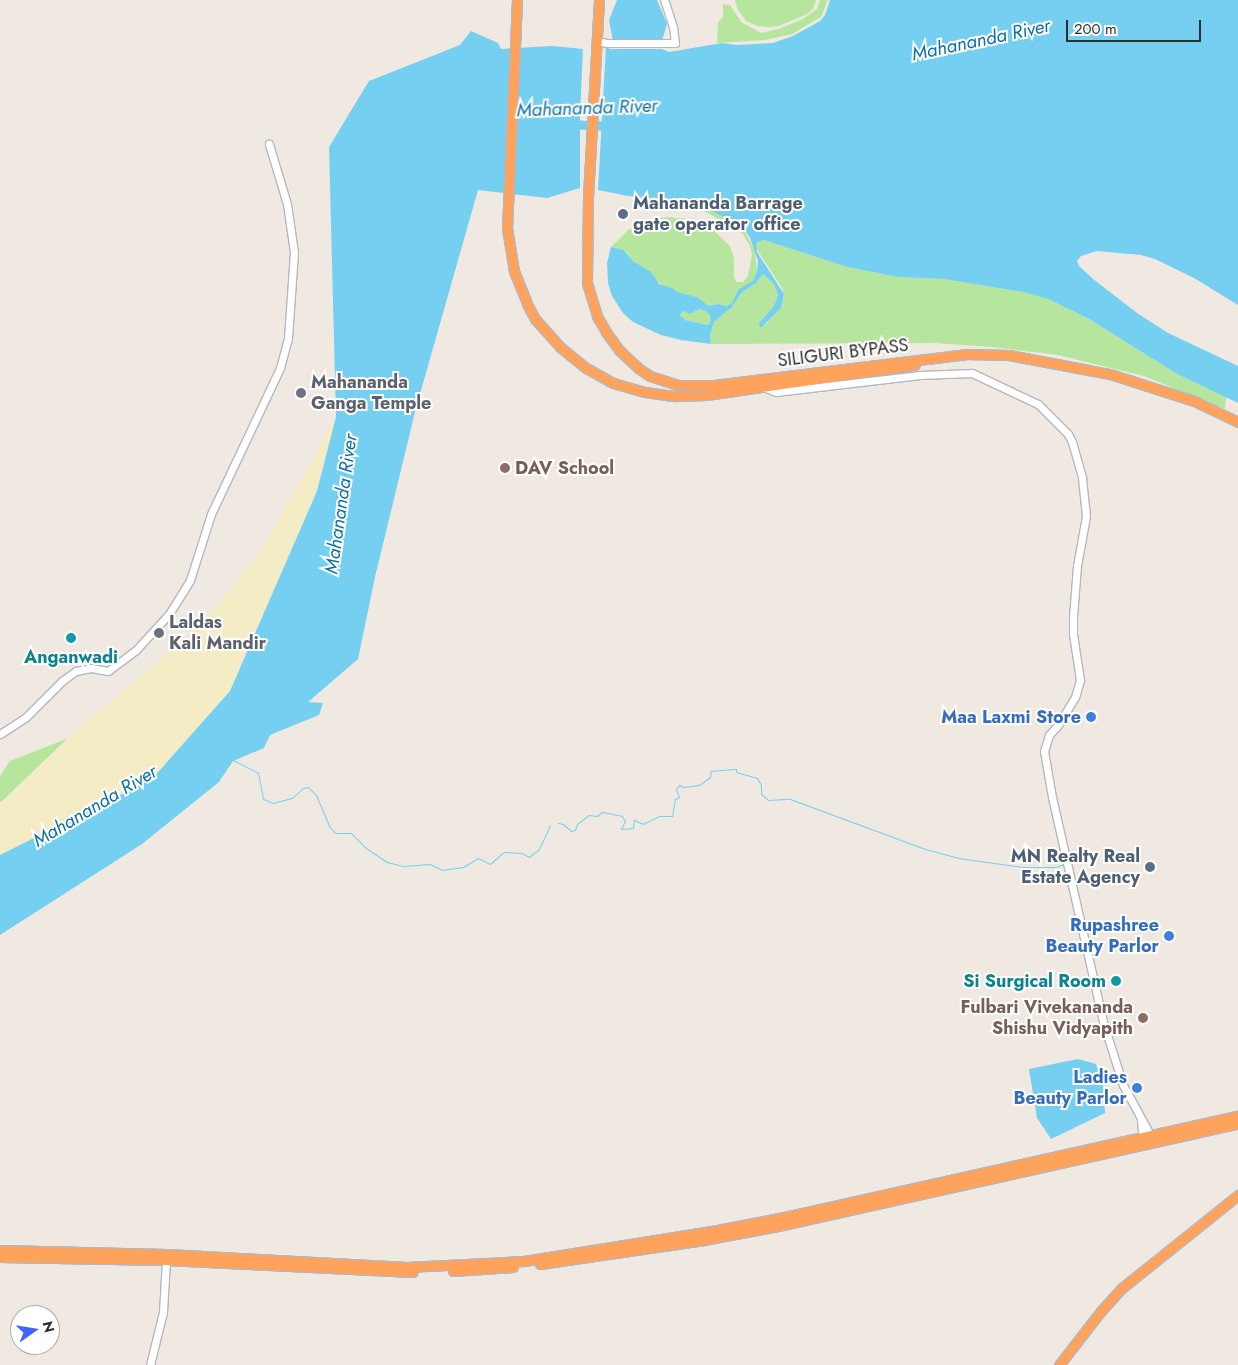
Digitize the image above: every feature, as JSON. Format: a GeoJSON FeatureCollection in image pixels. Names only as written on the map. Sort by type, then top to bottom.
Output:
{"type":"FeatureCollection","features":[{"type":"Feature","properties":{"kind":"highway"},"geometry":{"type":"LineString","coordinates":[[596,43],[599,0]]}},
{"type":"Feature","properties":{"kind":"highway"},"geometry":{"type":"LineString","coordinates":[[517,2],[507,228],[514,271],[535,319],[572,358],[613,383],[645,392],[675,396],[706,395],[913,366],[950,358],[995,355]]}},
{"type":"Feature","properties":{"kind":"highway","name":"SILIGURI BYPASS"},"geometry":{"type":"LineString","coordinates":[[596,43],[588,192],[587,283],[598,318],[620,351],[638,368],[650,376],[677,384],[714,385],[964,354],[995,355],[1028,358],[1110,374],[1194,401],[1238,422]]}},
{"type":"Feature","properties":{"kind":"highway"},"geometry":{"type":"LineString","coordinates":[[1152,1139],[1238,1116]]}},
{"type":"Feature","properties":{"kind":"highway"},"geometry":{"type":"LineString","coordinates":[[0,1250],[327,1266],[461,1265],[546,1258],[789,1216],[1142,1141],[1238,1123]]}},
{"type":"Feature","properties":{"kind":"highway"},"geometry":{"type":"LineString","coordinates":[[1059,1365],[1100,1310],[1122,1288],[1238,1195]]}},
{"type":"Feature","properties":{"kind":"highway"},"geometry":{"type":"LineString","coordinates":[[0,1257],[56,1254]]}},
{"type":"Feature","properties":{"kind":"main road"},"geometry":{"type":"LineString","coordinates":[[596,43],[675,43],[673,27],[664,0]]}},
{"type":"Feature","properties":{"kind":"main road"},"geometry":{"type":"LineString","coordinates":[[0,734],[26,717],[62,681],[76,671],[91,668],[108,671],[136,650],[169,614],[190,580],[211,514],[280,368],[288,338],[294,276],[294,252],[287,204],[270,144]]}},
{"type":"Feature","properties":{"kind":"main road"},"geometry":{"type":"LineString","coordinates":[[762,387],[776,392],[920,375],[972,373],[1038,404],[1068,434],[1082,478],[1086,516],[1077,566],[1073,617],[1073,634],[1080,680],[1075,697],[1058,725],[1049,735],[1044,750],[1052,797],[1103,1022],[1123,1085],[1152,1139]]}},
{"type":"Feature","properties":{"kind":"main road"},"geometry":{"type":"LineString","coordinates":[[1141,1120],[1142,1141]]}},
{"type":"Feature","properties":{"kind":"main road"},"geometry":{"type":"LineString","coordinates":[[150,1365],[163,1312],[166,1257]]}},
{"type":"Feature","properties":{"kind":"green space"},"geometry":{"type":"Polygon","coordinates":[[[735,0],[816,0],[813,9],[807,14],[779,26],[768,27],[757,26],[746,21],[737,8],[735,0]]]}},
{"type":"Feature","properties":{"kind":"green space"},"geometry":{"type":"Polygon","coordinates":[[[820,0],[828,0],[821,17],[792,34],[765,40],[717,43],[718,22],[723,17],[723,4],[730,5],[741,22],[761,33],[779,29],[803,19],[817,9],[820,0]]]}},
{"type":"Feature","properties":{"kind":"green space"},"geometry":{"type":"Polygon","coordinates":[[[642,196],[662,198],[707,209],[742,226],[755,251],[757,272],[753,281],[738,294],[732,303],[727,306],[718,304],[709,306],[697,297],[677,292],[655,281],[653,275],[633,261],[625,250],[611,247],[628,230],[646,221],[667,217],[687,219],[714,231],[730,246],[734,258],[734,277],[736,282],[743,282],[748,276],[752,255],[750,246],[743,234],[706,212],[677,203],[637,200],[642,196]]]}},
{"type":"Feature","properties":{"kind":"green space"},"geometry":{"type":"Polygon","coordinates":[[[764,240],[847,267],[898,277],[944,279],[1023,292],[1048,299],[1089,319],[1177,374],[1226,397],[1225,409],[1144,376],[1058,355],[992,347],[935,343],[711,344],[710,336],[714,322],[732,307],[742,292],[755,284],[763,274],[774,284],[778,295],[774,306],[759,323],[765,325],[781,308],[784,294],[782,288],[756,248],[756,243],[764,240]]]}},
{"type":"Feature","properties":{"kind":"green space"},"geometry":{"type":"Polygon","coordinates":[[[699,309],[706,311],[710,315],[711,321],[709,325],[685,320],[680,315],[683,311],[690,314],[699,309]]]}},
{"type":"Feature","properties":{"kind":"green space"},"geometry":{"type":"Polygon","coordinates":[[[69,738],[0,803],[0,776],[10,761],[69,738]]]}},
{"type":"Feature","properties":{"kind":"sand"},"geometry":{"type":"Polygon","coordinates":[[[336,417],[317,491],[230,691],[152,779],[0,855],[0,803],[69,737],[195,630],[230,590],[264,546],[336,417]]]}},
{"type":"Feature","properties":{"kind":"water"},"geometry":{"type":"Polygon","coordinates":[[[617,0],[657,0],[667,24],[662,41],[613,41],[609,20],[617,0]]]}},
{"type":"Feature","properties":{"kind":"water"},"geometry":{"type":"Polygon","coordinates":[[[830,0],[1238,0],[1238,305],[1194,278],[1155,259],[1141,255],[1097,251],[1081,256],[1077,261],[1079,266],[1093,279],[1137,313],[1168,333],[1238,366],[1238,403],[1177,374],[1089,319],[1048,299],[1023,292],[944,279],[898,277],[847,267],[764,240],[756,243],[757,252],[784,294],[781,308],[762,327],[760,327],[759,323],[774,306],[778,295],[774,284],[763,274],[755,284],[742,292],[732,307],[714,322],[710,336],[711,344],[661,335],[633,322],[623,313],[612,296],[608,283],[607,263],[611,247],[624,250],[633,261],[651,272],[659,284],[672,288],[677,292],[697,297],[709,306],[718,304],[727,306],[732,303],[739,289],[753,281],[757,272],[758,261],[750,238],[742,226],[707,209],[662,198],[628,196],[598,190],[606,46],[609,46],[609,49],[662,49],[669,52],[722,43],[737,45],[773,43],[793,36],[820,21],[825,15],[830,0]],[[699,309],[690,314],[683,311],[680,315],[685,320],[708,325],[711,321],[710,315],[706,311],[699,309]]]}},
{"type":"Feature","properties":{"kind":"water"},"geometry":{"type":"Polygon","coordinates":[[[471,31],[498,43],[501,49],[552,46],[583,49],[580,114],[580,188],[547,198],[478,190],[416,408],[375,577],[358,659],[308,702],[323,703],[319,715],[270,735],[264,748],[233,761],[219,782],[142,844],[0,935],[0,855],[152,779],[230,691],[317,491],[336,417],[329,147],[369,81],[460,45],[471,31]]]}},
{"type":"Feature","properties":{"kind":"water"},"geometry":{"type":"Polygon","coordinates":[[[1078,1059],[1096,1064],[1103,1085],[1105,1113],[1051,1139],[1037,1118],[1029,1069],[1078,1059]]]}},
{"type":"Feature","properties":{"kind":"waterway","name":"Mahananda River"},"geometry":{"type":"LineString","coordinates":[[568,124],[612,126]]}},
{"type":"Feature","properties":{"kind":"waterway"},"geometry":{"type":"LineString","coordinates":[[233,760],[258,773],[263,799],[273,803],[292,798],[303,788],[308,787],[316,795],[329,826],[335,833],[351,833],[366,848],[387,862],[403,866],[430,864],[442,870],[463,867],[478,858],[490,864],[504,852],[522,853],[529,857],[539,849],[550,825]]}},
{"type":"Feature","properties":{"kind":"waterway"},"geometry":{"type":"LineString","coordinates":[[558,823],[563,824],[571,831],[575,830],[577,824],[589,815],[597,816],[602,812],[622,816],[625,821],[621,829],[633,828],[634,820],[643,824],[659,816],[672,816],[675,799],[679,797],[676,789],[679,785],[683,787],[699,785],[710,777],[711,771],[736,769],[736,772],[757,778],[761,785],[761,794],[768,800],[790,799],[925,849],[958,858],[1022,867],[1056,867],[1064,864]]}},
{"type":"Feature","properties":{"kind":"place","name":"Mahananda Barrage gate operator office"},"geometry":{"type":"Point","coordinates":[623,214]}},
{"type":"Feature","properties":{"kind":"place","name":"Mahananda Ganga Temple"},"geometry":{"type":"Point","coordinates":[301,393]}},
{"type":"Feature","properties":{"kind":"place","name":"DAV School"},"geometry":{"type":"Point","coordinates":[505,468]}},
{"type":"Feature","properties":{"kind":"place","name":"Laldas Kali Mandir"},"geometry":{"type":"Point","coordinates":[159,633]}},
{"type":"Feature","properties":{"kind":"place","name":"Anganwadi"},"geometry":{"type":"Point","coordinates":[71,638]}},
{"type":"Feature","properties":{"kind":"place","name":"Maa Laxmi Store"},"geometry":{"type":"Point","coordinates":[1091,717]}},
{"type":"Feature","properties":{"kind":"place","name":"MN Realty Real Estate Agency"},"geometry":{"type":"Point","coordinates":[1150,867]}},
{"type":"Feature","properties":{"kind":"place","name":"Rupashree Beauty Parlor"},"geometry":{"type":"Point","coordinates":[1169,936]}},
{"type":"Feature","properties":{"kind":"place","name":"Si Surgical Room"},"geometry":{"type":"Point","coordinates":[1116,981]}},
{"type":"Feature","properties":{"kind":"place","name":"Fulbari Vivekananda Shishu Vidyapith"},"geometry":{"type":"Point","coordinates":[1143,1018]}},
{"type":"Feature","properties":{"kind":"place","name":"Ladies Beauty Parlor"},"geometry":{"type":"Point","coordinates":[1137,1088]}}]}
